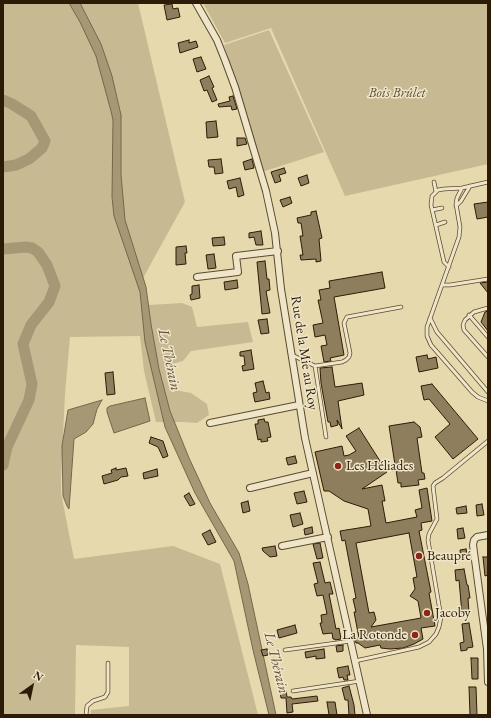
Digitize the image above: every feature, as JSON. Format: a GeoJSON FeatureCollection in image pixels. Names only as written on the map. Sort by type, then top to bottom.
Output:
{"type":"FeatureCollection","features":[{"type":"Feature","properties":{"kind":"street","name":"Rue de la Mie au Roy"},"geometry":{"type":"LineString","coordinates":[[196,3],[220,46],[235,87],[264,185],[278,251],[281,289],[299,405],[367,715]]}},
{"type":"Feature","properties":{"kind":"street"},"geometry":{"type":"LineString","coordinates":[[197,277],[238,272],[236,256],[278,251]]}},
{"type":"Feature","properties":{"kind":"street"},"geometry":{"type":"LineString","coordinates":[[210,423],[299,405]]}},
{"type":"Feature","properties":{"kind":"street"},"geometry":{"type":"LineString","coordinates":[[250,488],[313,473]]}},
{"type":"Feature","properties":{"kind":"street"},"geometry":{"type":"LineString","coordinates":[[488,535],[477,537],[474,543],[487,649],[488,682]]}},
{"type":"Feature","properties":{"kind":"street"},"geometry":{"type":"LineString","coordinates":[[282,546],[328,537]]}},
{"type":"Feature","properties":{"kind":"lane"},"geometry":{"type":"LineString","coordinates":[[434,182],[436,192]]}},
{"type":"Feature","properties":{"kind":"lane"},"geometry":{"type":"LineString","coordinates":[[449,267],[444,262],[432,210],[432,196],[436,192],[444,189],[462,188],[488,182]]}},
{"type":"Feature","properties":{"kind":"lane"},"geometry":{"type":"LineString","coordinates":[[456,206],[462,201],[470,186]]}},
{"type":"Feature","properties":{"kind":"lane"},"geometry":{"type":"LineString","coordinates":[[462,188],[457,198],[456,206],[460,234],[430,318],[427,331],[428,339],[431,345],[472,392],[478,397],[488,401]]}},
{"type":"Feature","properties":{"kind":"lane"},"geometry":{"type":"LineString","coordinates":[[432,210],[442,208]]}},
{"type":"Feature","properties":{"kind":"lane"},"geometry":{"type":"LineString","coordinates":[[436,225],[445,222]]}},
{"type":"Feature","properties":{"kind":"lane"},"geometry":{"type":"LineString","coordinates":[[442,285],[488,279]]}},
{"type":"Feature","properties":{"kind":"lane"},"geometry":{"type":"LineString","coordinates":[[292,355],[315,366],[342,362],[349,357],[350,353],[344,323],[347,317],[401,307]]}},
{"type":"Feature","properties":{"kind":"lane"},"geometry":{"type":"LineString","coordinates":[[488,308],[478,310],[469,315],[463,322],[463,327],[488,358]]}},
{"type":"Feature","properties":{"kind":"lane"},"geometry":{"type":"LineString","coordinates":[[469,315],[488,337]]}},
{"type":"Feature","properties":{"kind":"lane"},"geometry":{"type":"LineString","coordinates":[[430,318],[437,332],[488,392]]}},
{"type":"Feature","properties":{"kind":"lane"},"geometry":{"type":"LineString","coordinates":[[315,366],[326,438]]}},
{"type":"Feature","properties":{"kind":"lane"},"geometry":{"type":"LineString","coordinates":[[355,661],[419,647],[429,642],[436,634],[441,617],[428,540],[429,534],[438,519],[433,486],[488,441]]}},
{"type":"Feature","properties":{"kind":"lane"},"geometry":{"type":"LineString","coordinates":[[285,650],[351,641]]}},
{"type":"Feature","properties":{"kind":"lane"},"geometry":{"type":"LineString","coordinates":[[86,715],[86,706],[93,701],[105,697],[108,692],[108,663]]}},
{"type":"Feature","properties":{"kind":"lane"},"geometry":{"type":"LineString","coordinates":[[293,691],[360,681]]}},
{"type":"Feature","properties":{"kind":"green space"},"geometry":{"type":"Polygon","coordinates":[[[3,3],[138,3],[185,202],[143,278],[149,305],[182,303],[192,307],[197,327],[248,322],[253,342],[191,351],[183,361],[172,364],[167,378],[170,389],[191,393],[207,404],[209,415],[197,423],[156,422],[144,371],[140,336],[70,337],[65,394],[61,493],[74,559],[173,546],[220,564],[258,715],[91,715],[91,710],[129,706],[129,647],[76,645],[75,715],[3,715],[3,3]],[[113,82],[121,127],[120,108],[113,82]]]}},
{"type":"Feature","properties":{"kind":"green space","name":"Bois Brûlet"},"geometry":{"type":"Polygon","coordinates":[[[203,3],[488,3],[488,164],[345,196],[271,28],[225,43],[203,3]]]}},
{"type":"Feature","properties":{"kind":"green space"},"geometry":{"type":"Polygon","coordinates":[[[269,30],[324,152],[262,172],[224,45],[269,30]]]}},
{"type":"Feature","properties":{"kind":"shaded area"},"geometry":{"type":"Polygon","coordinates":[[[69,3],[80,3],[101,44],[112,76],[121,115],[121,175],[125,220],[146,287],[159,369],[170,411],[189,458],[210,503],[239,553],[248,584],[276,715],[269,715],[234,561],[195,493],[165,427],[145,342],[140,292],[114,216],[112,197],[113,120],[111,111],[96,56],[69,3]]]}},
{"type":"Feature","properties":{"kind":"shaded area"},"geometry":{"type":"Polygon","coordinates":[[[145,398],[150,421],[114,433],[107,408],[145,398]]]}},
{"type":"Feature","properties":{"kind":"shaded area"},"geometry":{"type":"Polygon","coordinates":[[[102,400],[97,409],[93,424],[86,432],[74,439],[69,509],[63,496],[62,446],[68,410],[102,400]]]}},
{"type":"Feature","properties":{"kind":"building"},"geometry":{"type":"Polygon","coordinates":[[[172,4],[173,9],[178,8],[180,17],[167,20],[164,5],[172,4]]]}},
{"type":"Feature","properties":{"kind":"building"},"geometry":{"type":"Polygon","coordinates":[[[189,40],[189,43],[196,41],[198,47],[180,53],[178,43],[189,40]]]}},
{"type":"Feature","properties":{"kind":"building"},"geometry":{"type":"Polygon","coordinates":[[[201,57],[206,69],[197,72],[193,59],[201,57]]]}},
{"type":"Feature","properties":{"kind":"building"},"geometry":{"type":"Polygon","coordinates":[[[209,76],[214,87],[212,88],[217,100],[212,102],[207,90],[204,91],[200,80],[209,76]]]}},
{"type":"Feature","properties":{"kind":"building"},"geometry":{"type":"Polygon","coordinates":[[[233,96],[237,109],[232,110],[231,106],[219,107],[218,104],[230,101],[229,97],[233,96]]]}},
{"type":"Feature","properties":{"kind":"building"},"geometry":{"type":"Polygon","coordinates":[[[216,121],[218,137],[207,138],[206,122],[216,121]]]}},
{"type":"Feature","properties":{"kind":"building"},"geometry":{"type":"Polygon","coordinates":[[[237,138],[245,138],[247,144],[237,146],[237,138]]]}},
{"type":"Feature","properties":{"kind":"building"},"geometry":{"type":"Polygon","coordinates":[[[221,159],[223,173],[215,174],[214,167],[209,167],[208,160],[221,159]]]}},
{"type":"Feature","properties":{"kind":"building"},"geometry":{"type":"Polygon","coordinates":[[[252,159],[254,168],[245,170],[243,162],[252,159]]]}},
{"type":"Feature","properties":{"kind":"building"},"geometry":{"type":"Polygon","coordinates":[[[284,168],[286,173],[279,175],[281,181],[275,183],[271,172],[284,168]]]}},
{"type":"Feature","properties":{"kind":"building"},"geometry":{"type":"Polygon","coordinates":[[[307,175],[309,183],[301,186],[298,178],[307,175]]]}},
{"type":"Feature","properties":{"kind":"building"},"geometry":{"type":"Polygon","coordinates":[[[240,178],[244,195],[238,197],[236,187],[229,189],[227,181],[240,178]]]}},
{"type":"Feature","properties":{"kind":"building"},"geometry":{"type":"Polygon","coordinates":[[[290,197],[292,203],[283,207],[280,200],[290,197]]]}},
{"type":"Feature","properties":{"kind":"building"},"geometry":{"type":"Polygon","coordinates":[[[488,202],[488,217],[477,219],[474,204],[488,202]]]}},
{"type":"Feature","properties":{"kind":"building"},"geometry":{"type":"Polygon","coordinates":[[[316,211],[322,238],[319,239],[321,261],[316,262],[316,259],[301,260],[300,255],[303,255],[300,236],[303,236],[301,223],[298,223],[297,218],[311,215],[311,212],[316,211]]]}},
{"type":"Feature","properties":{"kind":"building"},"geometry":{"type":"Polygon","coordinates":[[[261,231],[263,245],[256,245],[254,237],[249,238],[249,233],[261,231]]]}},
{"type":"Feature","properties":{"kind":"building"},"geometry":{"type":"Polygon","coordinates":[[[224,237],[225,245],[213,246],[212,238],[224,237]]]}},
{"type":"Feature","properties":{"kind":"building"},"geometry":{"type":"Polygon","coordinates":[[[186,246],[186,264],[176,265],[176,247],[186,246]]]}},
{"type":"Feature","properties":{"kind":"building"},"geometry":{"type":"Polygon","coordinates":[[[214,254],[216,268],[208,269],[206,255],[214,254]]]}},
{"type":"Feature","properties":{"kind":"building"},"geometry":{"type":"Polygon","coordinates":[[[265,261],[267,279],[269,279],[270,290],[266,291],[270,313],[262,314],[257,262],[265,261]]]}},
{"type":"Feature","properties":{"kind":"building"},"geometry":{"type":"Polygon","coordinates":[[[382,272],[385,288],[334,297],[344,355],[330,358],[331,361],[324,362],[321,346],[327,345],[325,335],[315,337],[313,325],[323,323],[318,300],[321,300],[319,290],[330,288],[329,281],[382,272]]]}},
{"type":"Feature","properties":{"kind":"building"},"geometry":{"type":"Polygon","coordinates":[[[237,280],[238,288],[225,290],[224,282],[237,280]]]}},
{"type":"Feature","properties":{"kind":"building"},"geometry":{"type":"Polygon","coordinates":[[[488,282],[488,293],[480,283],[488,282]]]}},
{"type":"Feature","properties":{"kind":"building"},"geometry":{"type":"Polygon","coordinates":[[[199,285],[200,298],[191,300],[190,295],[192,294],[192,286],[199,285]]]}},
{"type":"Feature","properties":{"kind":"building"},"geometry":{"type":"Polygon","coordinates":[[[488,311],[488,331],[481,322],[485,312],[488,311]]]}},
{"type":"Feature","properties":{"kind":"building"},"geometry":{"type":"Polygon","coordinates":[[[267,319],[269,333],[261,334],[258,320],[267,319]]]}},
{"type":"Feature","properties":{"kind":"building"},"geometry":{"type":"Polygon","coordinates":[[[251,350],[254,369],[243,371],[242,366],[245,365],[244,356],[240,356],[240,352],[251,350]]]}},
{"type":"Feature","properties":{"kind":"building"},"geometry":{"type":"Polygon","coordinates":[[[427,355],[428,359],[436,357],[438,368],[419,372],[416,357],[427,355]]]}},
{"type":"Feature","properties":{"kind":"building"},"geometry":{"type":"Polygon","coordinates":[[[332,367],[335,387],[362,383],[364,395],[338,401],[342,429],[337,420],[338,425],[331,427],[330,422],[328,422],[321,383],[320,368],[332,367]]]}},
{"type":"Feature","properties":{"kind":"building"},"geometry":{"type":"Polygon","coordinates":[[[113,372],[115,394],[107,395],[105,373],[113,372]]]}},
{"type":"Feature","properties":{"kind":"building"},"geometry":{"type":"Polygon","coordinates":[[[263,381],[266,393],[269,392],[270,399],[255,402],[253,393],[257,392],[255,383],[263,381]]]}},
{"type":"Feature","properties":{"kind":"building"},"geometry":{"type":"Polygon","coordinates":[[[432,384],[478,439],[453,459],[435,437],[450,424],[429,399],[424,400],[421,386],[432,384]]]}},
{"type":"Feature","properties":{"kind":"building"},"geometry":{"type":"Polygon","coordinates":[[[264,419],[265,422],[268,422],[271,437],[267,438],[268,441],[261,442],[261,439],[258,440],[255,424],[258,424],[258,420],[264,419]]]}},
{"type":"Feature","properties":{"kind":"building"},"geometry":{"type":"Polygon","coordinates":[[[414,422],[420,427],[422,437],[417,438],[422,473],[424,473],[425,479],[418,480],[419,485],[401,487],[401,483],[398,483],[396,470],[392,471],[391,465],[395,465],[389,426],[414,422]]]}},
{"type":"Feature","properties":{"kind":"building"},"geometry":{"type":"Polygon","coordinates":[[[359,428],[387,472],[362,489],[382,485],[385,501],[382,501],[386,523],[417,517],[415,510],[422,508],[419,490],[427,488],[432,521],[421,523],[422,530],[419,531],[431,592],[429,593],[435,626],[421,628],[423,639],[403,648],[381,648],[380,645],[365,648],[356,643],[354,638],[359,638],[353,599],[356,598],[345,540],[342,541],[340,531],[371,526],[368,509],[344,501],[329,491],[324,491],[315,452],[342,446],[344,456],[349,455],[356,451],[346,436],[359,428]],[[409,533],[356,543],[369,613],[374,612],[376,620],[371,627],[421,618],[418,601],[410,596],[415,589],[413,578],[417,577],[409,533]]]}},
{"type":"Feature","properties":{"kind":"building"},"geometry":{"type":"Polygon","coordinates":[[[151,437],[163,441],[168,456],[163,458],[158,447],[149,443],[151,437]]]}},
{"type":"Feature","properties":{"kind":"building"},"geometry":{"type":"Polygon","coordinates":[[[295,456],[297,463],[288,465],[286,458],[295,456]]]}},
{"type":"Feature","properties":{"kind":"building"},"geometry":{"type":"Polygon","coordinates":[[[116,468],[116,470],[126,468],[128,476],[121,477],[118,480],[104,484],[102,476],[112,473],[111,470],[116,468]]]}},
{"type":"Feature","properties":{"kind":"building"},"geometry":{"type":"Polygon","coordinates":[[[157,469],[158,476],[144,479],[143,473],[157,469]]]}},
{"type":"Feature","properties":{"kind":"building"},"geometry":{"type":"Polygon","coordinates":[[[304,491],[307,502],[297,504],[294,493],[304,491]]]}},
{"type":"Feature","properties":{"kind":"building"},"geometry":{"type":"Polygon","coordinates":[[[189,493],[195,504],[190,506],[184,496],[189,493]]]}},
{"type":"Feature","properties":{"kind":"building"},"geometry":{"type":"Polygon","coordinates":[[[248,501],[250,511],[243,513],[241,503],[248,501]]]}},
{"type":"Feature","properties":{"kind":"building"},"geometry":{"type":"Polygon","coordinates":[[[482,504],[484,515],[477,516],[476,505],[482,504]]]}},
{"type":"Feature","properties":{"kind":"building"},"geometry":{"type":"Polygon","coordinates":[[[466,506],[467,513],[457,514],[456,508],[466,506]]]}},
{"type":"Feature","properties":{"kind":"building"},"geometry":{"type":"Polygon","coordinates":[[[300,513],[303,524],[293,527],[290,515],[300,513]]]}},
{"type":"Feature","properties":{"kind":"building"},"geometry":{"type":"Polygon","coordinates":[[[312,527],[313,533],[305,535],[304,529],[312,527]]]}},
{"type":"Feature","properties":{"kind":"building"},"geometry":{"type":"Polygon","coordinates":[[[463,528],[465,538],[458,539],[457,529],[463,528]]]}},
{"type":"Feature","properties":{"kind":"building"},"geometry":{"type":"Polygon","coordinates":[[[210,530],[216,542],[208,545],[202,534],[210,530]]]}},
{"type":"Feature","properties":{"kind":"building"},"geometry":{"type":"Polygon","coordinates":[[[320,543],[323,558],[317,559],[313,544],[320,543]]]}},
{"type":"Feature","properties":{"kind":"building"},"geometry":{"type":"Polygon","coordinates":[[[275,546],[277,556],[270,557],[263,551],[262,548],[275,546]]]}},
{"type":"Feature","properties":{"kind":"building"},"geometry":{"type":"Polygon","coordinates":[[[466,549],[468,559],[461,560],[460,550],[466,549]]]}},
{"type":"Feature","properties":{"kind":"building"},"geometry":{"type":"Polygon","coordinates":[[[483,557],[488,557],[488,575],[485,576],[483,557]]]}},
{"type":"Feature","properties":{"kind":"building"},"geometry":{"type":"Polygon","coordinates":[[[320,562],[325,583],[330,582],[333,594],[329,594],[336,629],[339,628],[341,639],[333,639],[332,633],[323,634],[320,623],[322,623],[321,615],[327,614],[323,595],[317,596],[314,584],[318,583],[313,563],[320,562]]]}},
{"type":"Feature","properties":{"kind":"building"},"geometry":{"type":"Polygon","coordinates":[[[464,569],[470,598],[468,598],[469,613],[462,614],[459,580],[456,581],[455,570],[464,569]]]}},
{"type":"Feature","properties":{"kind":"building"},"geometry":{"type":"Polygon","coordinates":[[[469,623],[473,647],[461,651],[460,643],[464,642],[462,624],[469,623]]]}},
{"type":"Feature","properties":{"kind":"building"},"geometry":{"type":"Polygon","coordinates":[[[295,625],[297,633],[279,638],[277,630],[295,625]]]}},
{"type":"Feature","properties":{"kind":"building"},"geometry":{"type":"Polygon","coordinates":[[[343,645],[343,651],[337,652],[336,646],[343,645]]]}},
{"type":"Feature","properties":{"kind":"building"},"geometry":{"type":"Polygon","coordinates":[[[267,649],[268,655],[263,656],[261,650],[267,649]]]}},
{"type":"Feature","properties":{"kind":"building"},"geometry":{"type":"Polygon","coordinates":[[[324,649],[325,658],[316,659],[316,656],[306,658],[305,652],[324,649]]]}},
{"type":"Feature","properties":{"kind":"building"},"geometry":{"type":"Polygon","coordinates":[[[471,658],[478,658],[478,679],[472,679],[471,658]]]}},
{"type":"Feature","properties":{"kind":"building"},"geometry":{"type":"Polygon","coordinates":[[[348,666],[350,675],[347,675],[348,680],[344,680],[343,677],[339,678],[337,668],[348,666]]]}},
{"type":"Feature","properties":{"kind":"building"},"geometry":{"type":"Polygon","coordinates":[[[349,686],[355,715],[349,715],[348,700],[345,700],[342,688],[349,686]]]}},
{"type":"Feature","properties":{"kind":"building"},"geometry":{"type":"Polygon","coordinates":[[[469,687],[476,687],[477,715],[470,715],[469,687]]]}},
{"type":"Feature","properties":{"kind":"building"},"geometry":{"type":"Polygon","coordinates":[[[280,691],[286,691],[287,697],[291,697],[292,699],[317,696],[318,701],[292,704],[293,712],[287,713],[286,698],[281,698],[280,691]]]}},
{"type":"Feature","properties":{"kind":"building"},"geometry":{"type":"Polygon","coordinates":[[[327,702],[335,702],[337,715],[329,715],[327,702]]]}},
{"type":"Feature","properties":{"kind":"waterway"},"geometry":{"type":"LineString","coordinates":[[3,100],[31,116],[45,141],[42,148],[29,159],[16,165],[3,167]]}},
{"type":"Feature","properties":{"kind":"waterway"},"geometry":{"type":"LineString","coordinates":[[3,249],[26,247],[32,248],[38,252],[47,265],[55,286],[49,302],[31,325],[23,344],[32,384],[29,400],[7,447],[3,465]]}},
{"type":"Feature","properties":{"kind":"place","name":"Les Héliades"},"geometry":{"type":"Point","coordinates":[338,466]}},
{"type":"Feature","properties":{"kind":"place","name":"Beaupré"},"geometry":{"type":"Point","coordinates":[419,556]}},
{"type":"Feature","properties":{"kind":"place","name":"Jacoby"},"geometry":{"type":"Point","coordinates":[427,613]}},
{"type":"Feature","properties":{"kind":"place","name":"La Rotonde"},"geometry":{"type":"Point","coordinates":[415,635]}},
{"type":"Feature","properties":{"kind":"water label","name":"Le Thérain"},"geometry":{"type":"Point","coordinates":[169,360]}},
{"type":"Feature","properties":{"kind":"water label","name":"Le Thérain"},"geometry":{"type":"Point","coordinates":[276,663]}}]}
